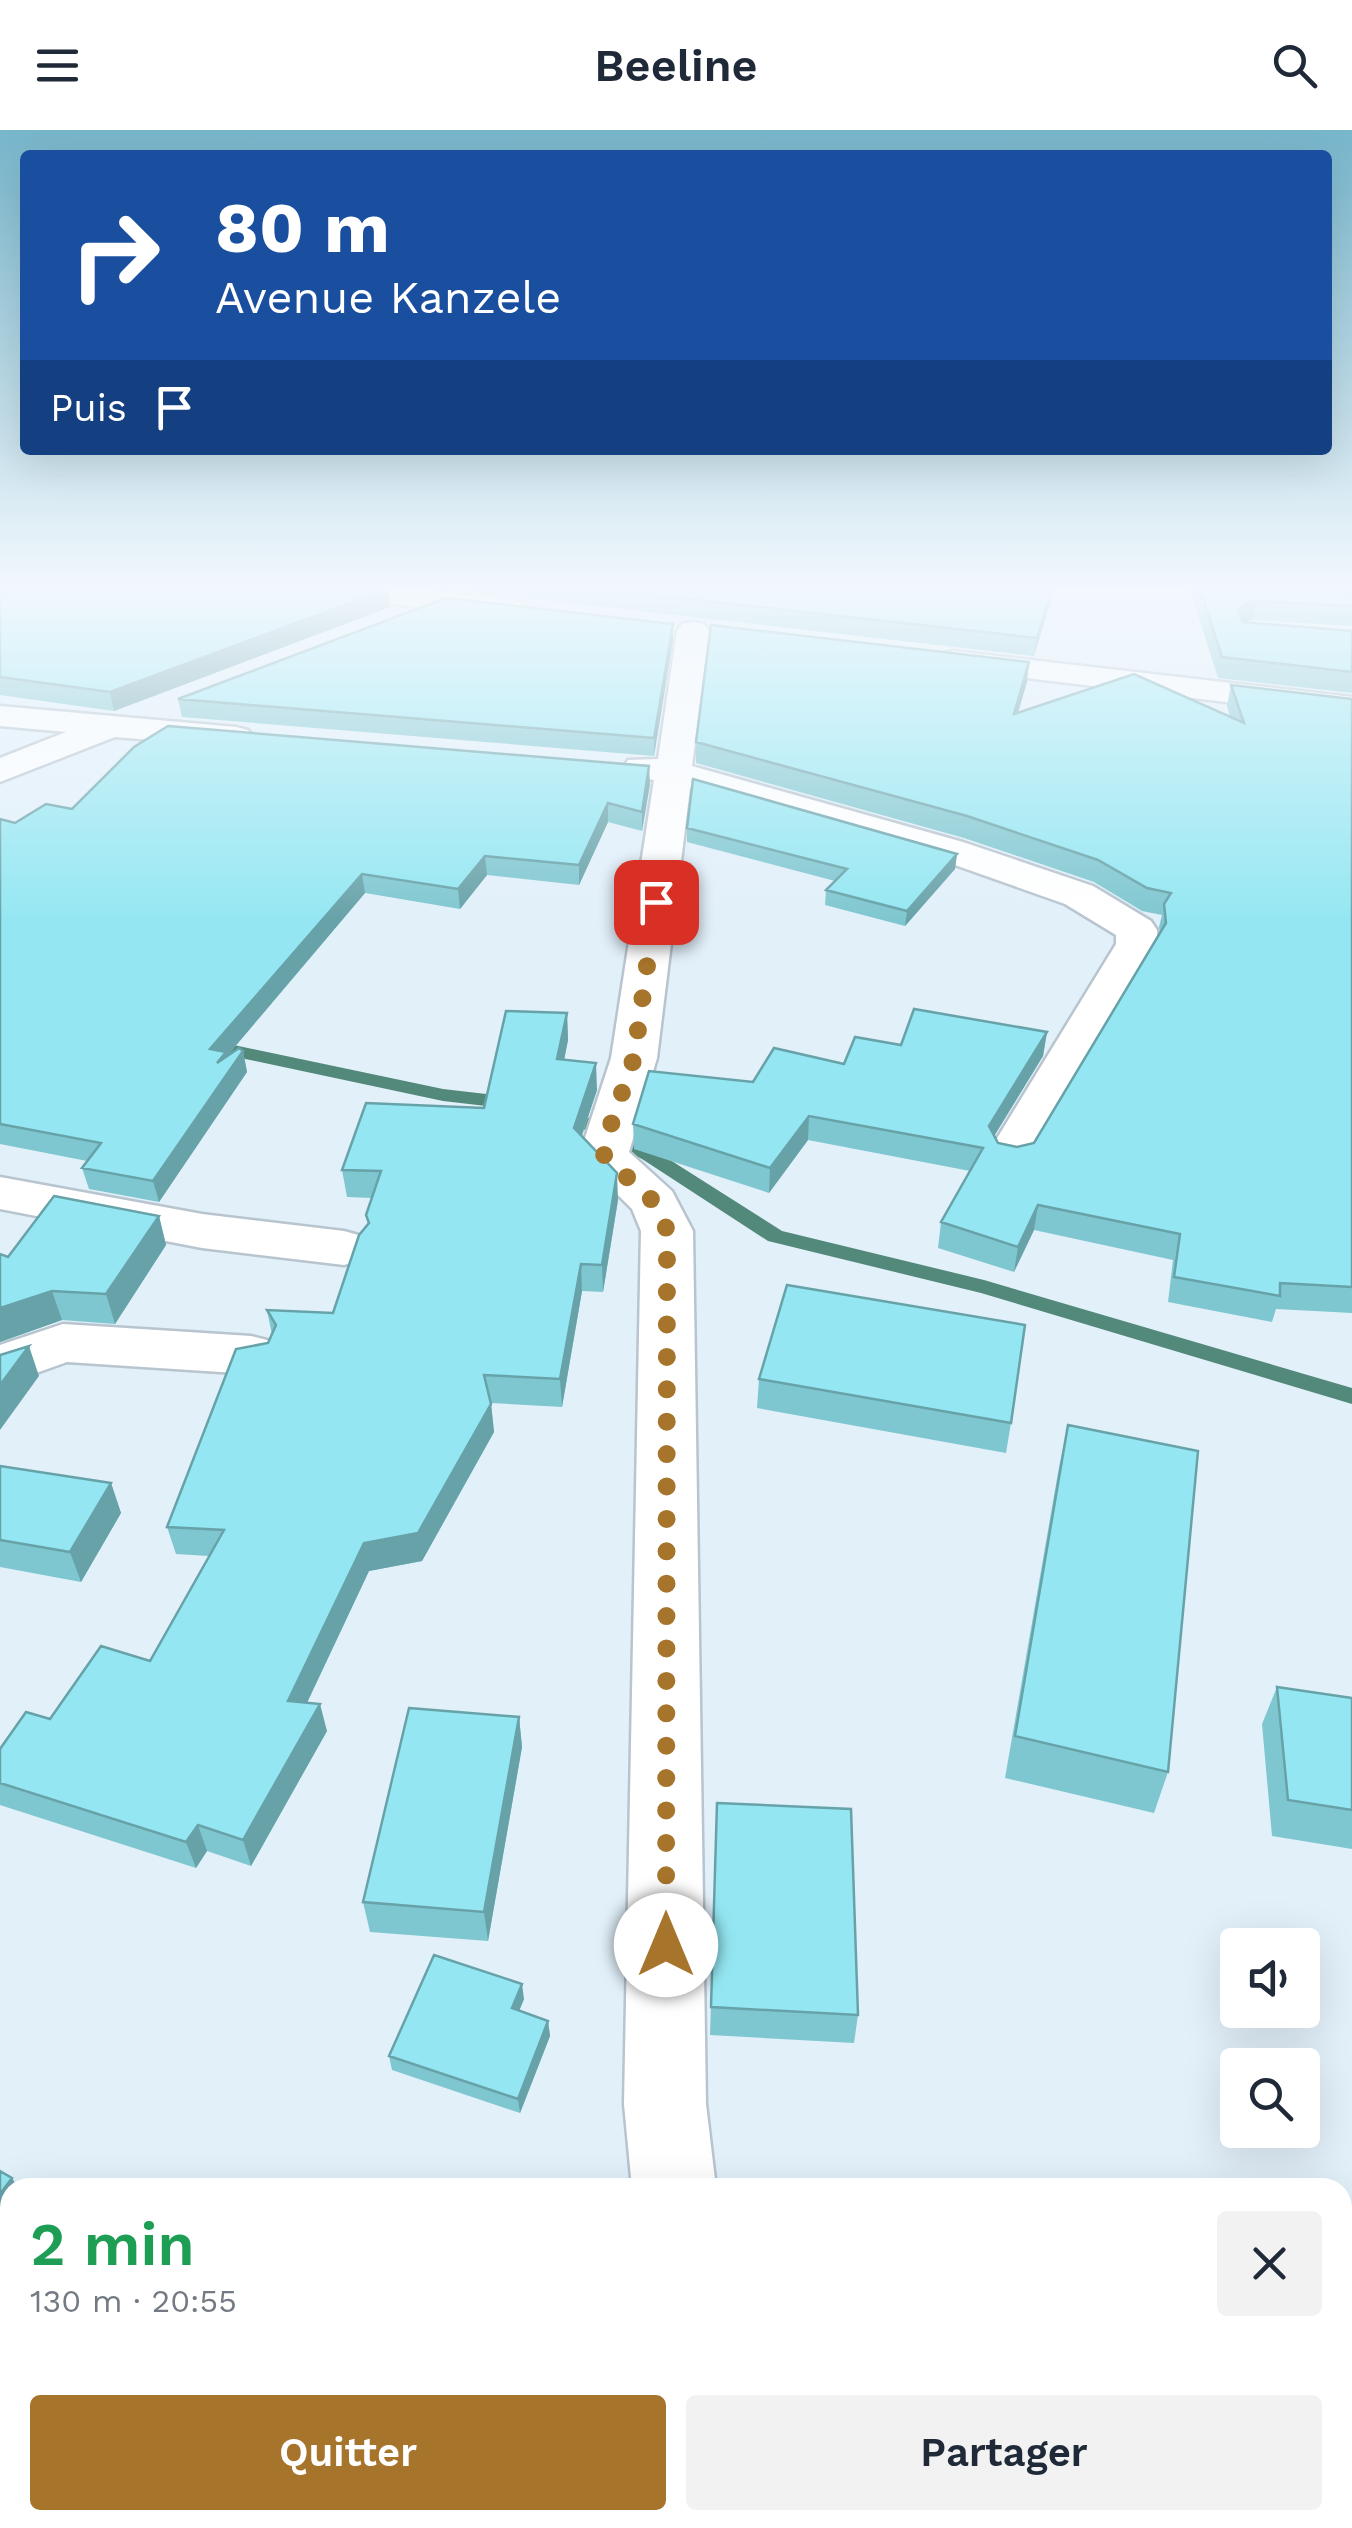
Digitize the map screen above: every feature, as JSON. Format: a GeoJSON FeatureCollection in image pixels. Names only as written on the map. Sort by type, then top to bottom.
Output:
{"type":"FeatureCollection","features":[{"type":"Feature","properties":{"kind":"street"},"geometry":{"type":"LineString","coordinates":[[673,2178],[665,2104],[667,1230],[654,1202],[606,1146],[634,1058],[684,698]]}},
{"type":"Feature","properties":{"kind":"street"},"geometry":{"type":"LineString","coordinates":[[1267,698],[1352,708]]}},
{"type":"Feature","properties":{"kind":"street"},"geometry":{"type":"LineString","coordinates":[[0,771],[184,699]]}},
{"type":"Feature","properties":{"kind":"street"},"geometry":{"type":"LineString","coordinates":[[0,716],[275,741]]}},
{"type":"Feature","properties":{"kind":"street"},"geometry":{"type":"LineString","coordinates":[[599,764],[674,772],[949,850],[1079,895],[1136,930],[1137,944],[1012,1153]]}},
{"type":"Feature","properties":{"kind":"street"},"geometry":{"type":"LineString","coordinates":[[0,1193],[202,1231],[344,1248]]}},
{"type":"Feature","properties":{"kind":"street"},"geometry":{"type":"LineString","coordinates":[[0,1366],[62,1343],[250,1355]]}},
{"type":"Feature","properties":{"kind":"building"},"geometry":{"type":"Polygon","coordinates":[[[181,698],[661,698],[654,738],[178,699],[181,698]]]}},
{"type":"Feature","properties":{"kind":"building"},"geometry":{"type":"Polygon","coordinates":[[[702,698],[1019,698],[1014,714],[1062,698],[1188,698],[1244,723],[1235,698],[1352,699],[1352,1287],[1280,1283],[1280,1296],[1174,1277],[1180,1234],[1038,1205],[1018,1247],[941,1222],[983,1148],[809,1116],[770,1168],[633,1124],[649,1071],[753,1082],[774,1048],[844,1064],[855,1037],[901,1045],[914,1009],[1047,1032],[989,1126],[998,1143],[1017,1147],[1034,1143],[1166,923],[1164,904],[1171,893],[1147,888],[1098,860],[967,816],[696,742],[702,698]]]}},
{"type":"Feature","properties":{"kind":"building"},"geometry":{"type":"Polygon","coordinates":[[[168,726],[649,766],[642,812],[608,803],[579,865],[485,856],[458,889],[362,874],[210,1049],[226,1052],[217,1063],[239,1048],[243,1051],[153,1181],[82,1168],[101,1143],[0,1124],[0,819],[15,823],[46,804],[72,809],[134,747],[168,726]]]}},
{"type":"Feature","properties":{"kind":"building"},"geometry":{"type":"Polygon","coordinates":[[[693,779],[957,854],[907,911],[826,890],[847,869],[687,828],[693,779]]]}},
{"type":"Feature","properties":{"kind":"building"},"geometry":{"type":"Polygon","coordinates":[[[506,1011],[567,1013],[557,1059],[596,1063],[574,1128],[617,1173],[602,1265],[581,1264],[560,1379],[484,1375],[491,1404],[418,1533],[364,1543],[288,1701],[320,1704],[243,1840],[198,1825],[186,1842],[0,1783],[0,1749],[26,1712],[50,1719],[101,1646],[150,1661],[224,1530],[167,1527],[236,1349],[268,1343],[276,1325],[267,1310],[333,1313],[359,1235],[369,1223],[366,1215],[381,1171],[342,1170],[366,1103],[484,1108],[506,1011]]]}},
{"type":"Feature","properties":{"kind":"building"},"geometry":{"type":"Polygon","coordinates":[[[54,1196],[159,1216],[106,1294],[52,1291],[0,1308],[0,1254],[8,1257],[54,1196]]]}},
{"type":"Feature","properties":{"kind":"building"},"geometry":{"type":"Polygon","coordinates":[[[787,1285],[1025,1325],[1011,1423],[759,1379],[787,1285]]]}},
{"type":"Feature","properties":{"kind":"building"},"geometry":{"type":"Polygon","coordinates":[[[29,1346],[0,1385],[0,1355],[29,1346]]]}},
{"type":"Feature","properties":{"kind":"building"},"geometry":{"type":"Polygon","coordinates":[[[1068,1425],[1198,1451],[1168,1772],[1015,1736],[1068,1425]]]}},
{"type":"Feature","properties":{"kind":"building"},"geometry":{"type":"Polygon","coordinates":[[[0,1466],[111,1483],[70,1552],[0,1540],[0,1466]]]}},
{"type":"Feature","properties":{"kind":"building"},"geometry":{"type":"Polygon","coordinates":[[[1277,1687],[1352,1698],[1352,1810],[1288,1800],[1277,1687]]]}},
{"type":"Feature","properties":{"kind":"building"},"geometry":{"type":"Polygon","coordinates":[[[409,1708],[519,1717],[484,1912],[363,1902],[409,1708]]]}},
{"type":"Feature","properties":{"kind":"building"},"geometry":{"type":"Polygon","coordinates":[[[717,1803],[851,1809],[858,2015],[711,2007],[717,1803]]]}},
{"type":"Feature","properties":{"kind":"building"},"geometry":{"type":"Polygon","coordinates":[[[434,1955],[522,1984],[512,2008],[548,2021],[518,2099],[389,2056],[434,1955]]]}},
{"type":"Feature","properties":{"kind":"waterway"},"geometry":{"type":"LineString","coordinates":[[215,1047],[443,1095],[513,1103]]}},
{"type":"Feature","properties":{"kind":"waterway"},"geometry":{"type":"LineString","coordinates":[[559,1109],[649,1155],[775,1236],[984,1287],[1352,1396]]}},
{"type":"Feature","properties":{"kind":"route"},"geometry":{"type":"LineString","coordinates":[[656,902],[634,1058],[604,1156],[654,1202],[667,1230],[666,1945]]}}]}
